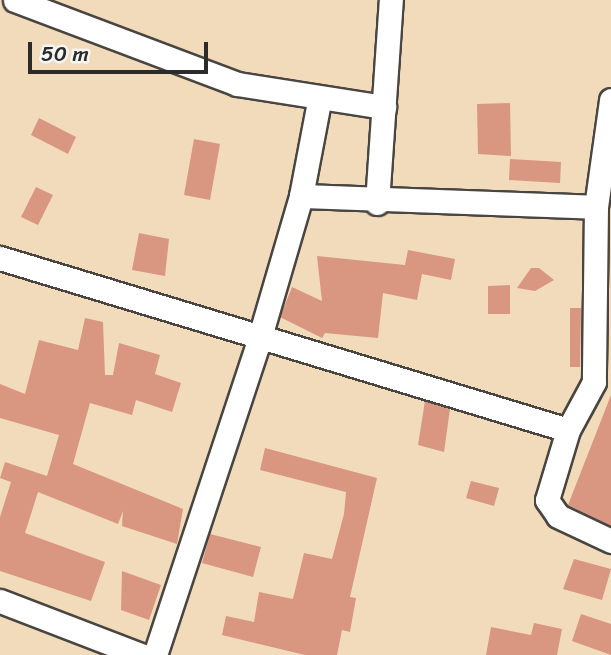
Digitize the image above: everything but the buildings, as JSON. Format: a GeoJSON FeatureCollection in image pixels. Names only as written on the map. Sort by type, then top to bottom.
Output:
{"type":"FeatureCollection","features":[{"type":"Feature","properties":{"kind":"street"},"geometry":{"type":"LineString","coordinates":[[15,0],[237,84],[319,102],[384,107]]}},
{"type":"Feature","properties":{"kind":"street"},"geometry":{"type":"LineString","coordinates":[[377,203],[391,0]]}},
{"type":"Feature","properties":{"kind":"street"},"geometry":{"type":"LineString","coordinates":[[611,100],[596,207],[594,382],[568,430],[547,500],[558,516],[611,541]]}},
{"type":"Feature","properties":{"kind":"street"},"geometry":{"type":"LineString","coordinates":[[155,655],[259,340],[301,196],[319,102]]}},
{"type":"Feature","properties":{"kind":"street"},"geometry":{"type":"LineString","coordinates":[[301,196],[377,203],[596,207]]}},
{"type":"Feature","properties":{"kind":"street"},"geometry":{"type":"LineString","coordinates":[[0,258],[259,340],[568,430]]}},
{"type":"Feature","properties":{"kind":"street"},"geometry":{"type":"LineString","coordinates":[[0,601],[141,655]]}}]}
